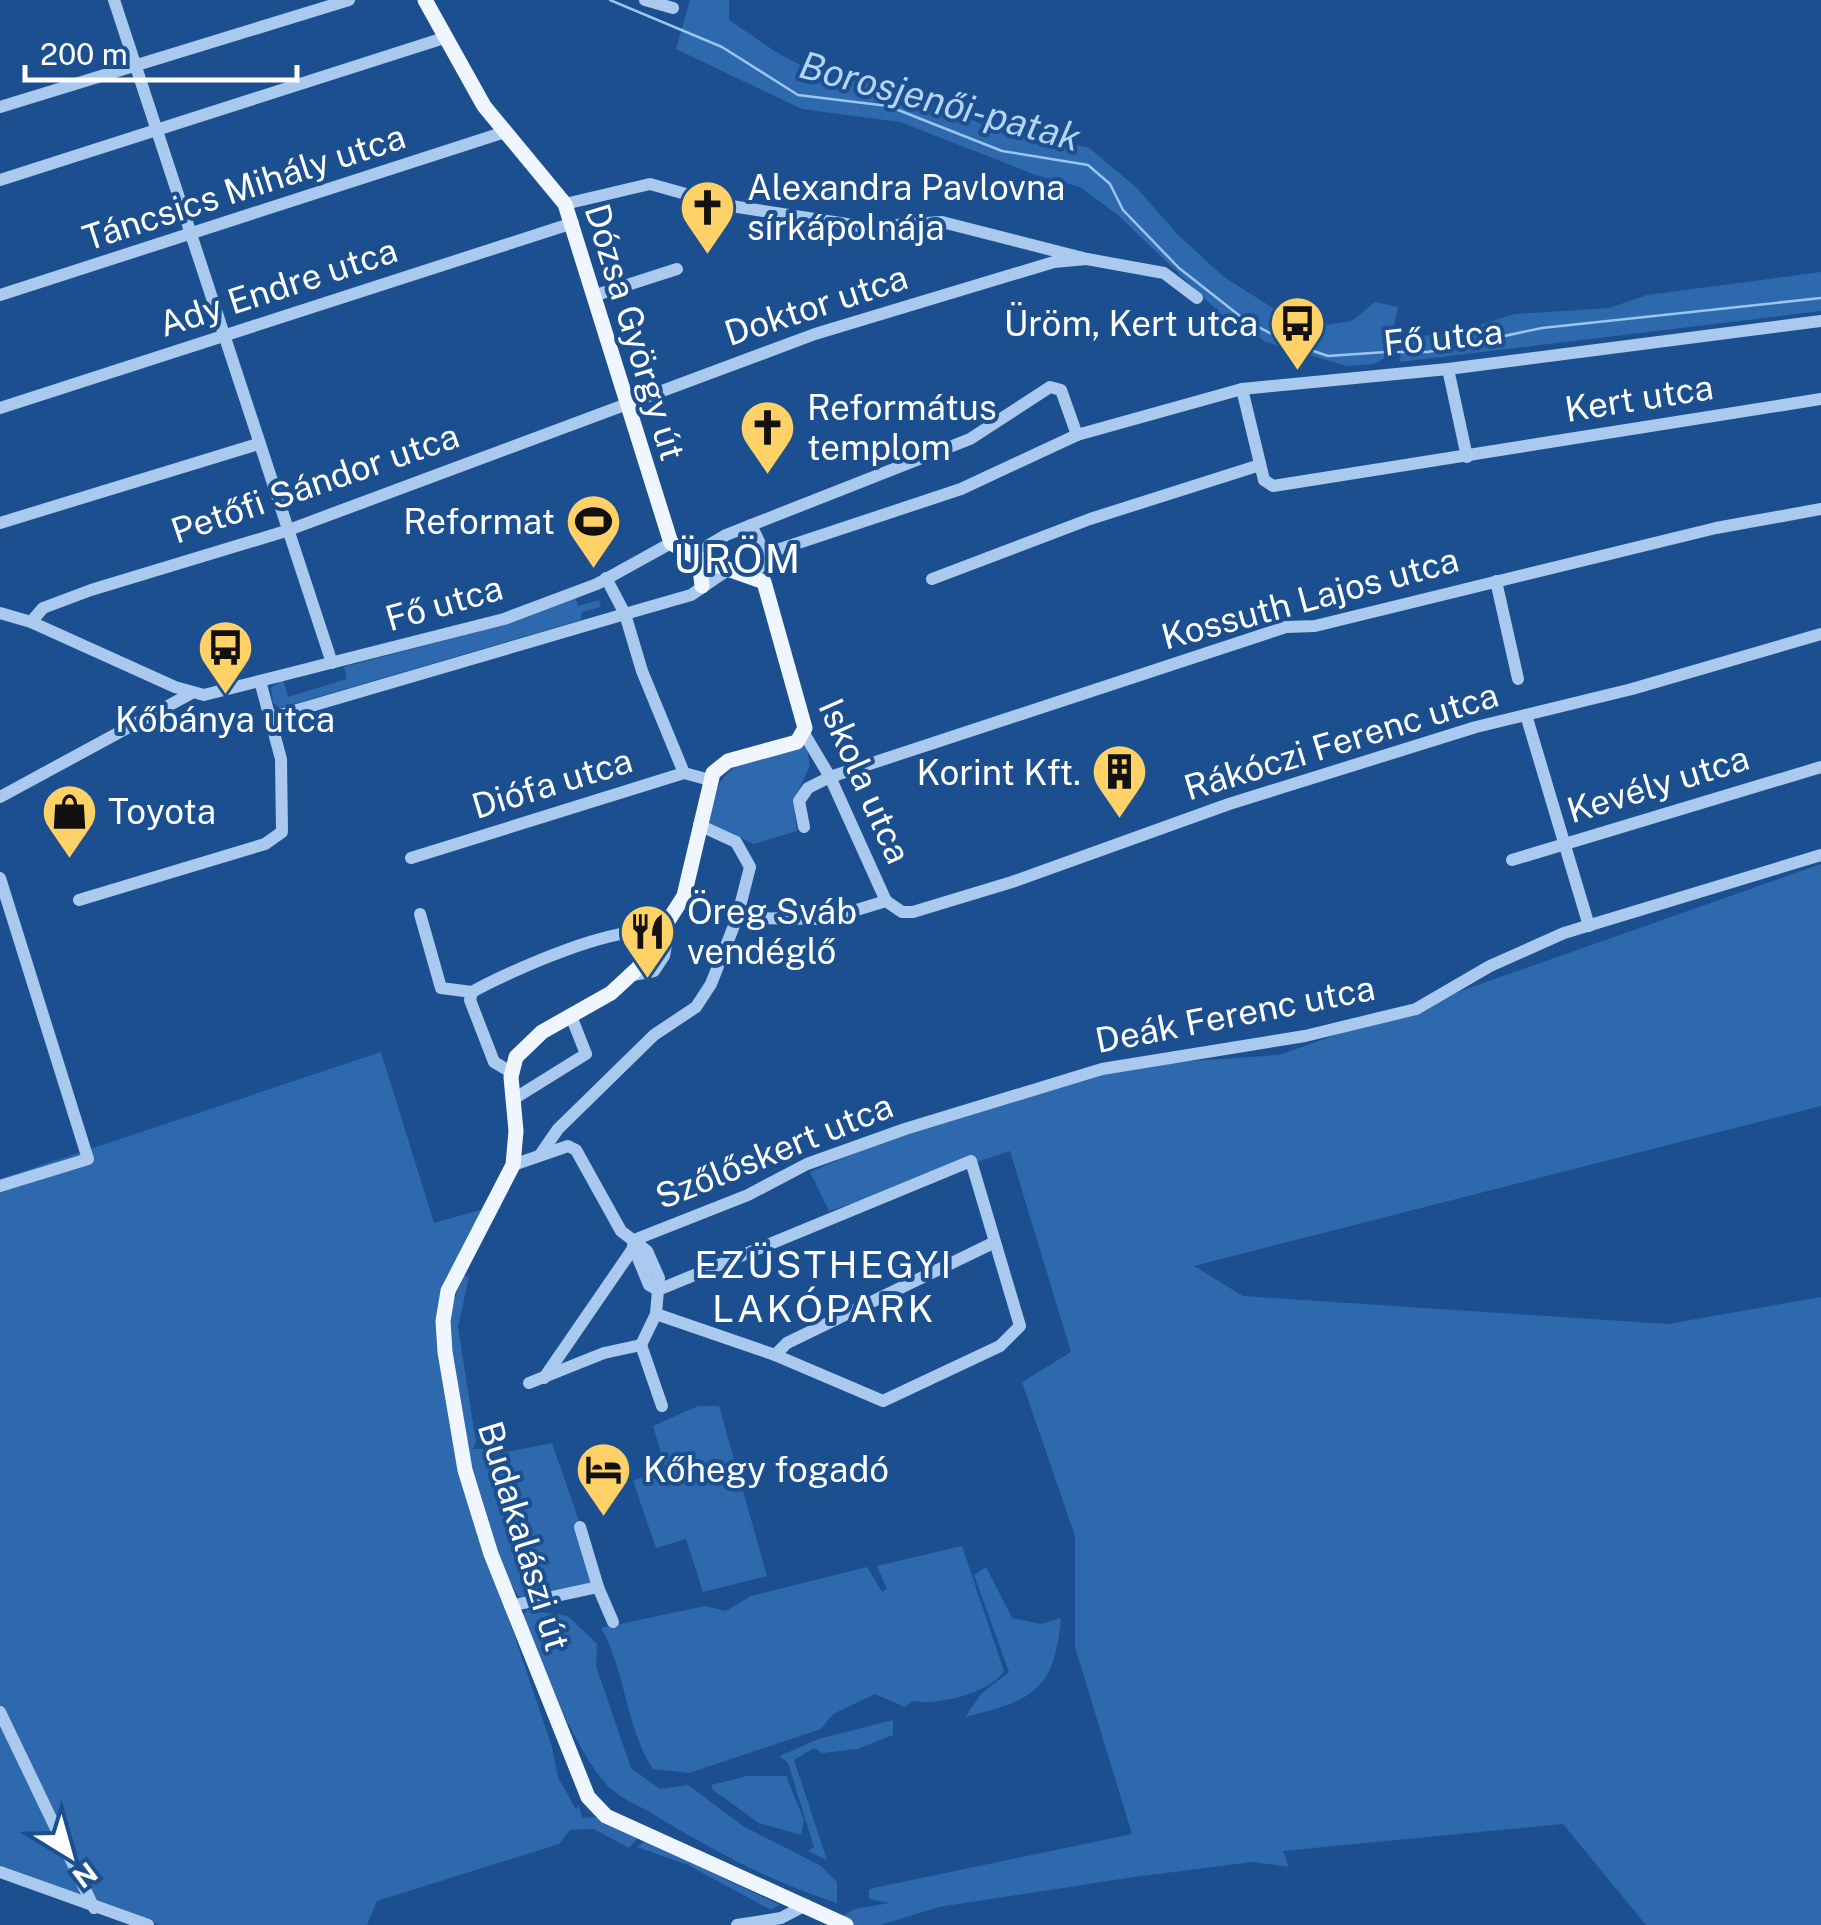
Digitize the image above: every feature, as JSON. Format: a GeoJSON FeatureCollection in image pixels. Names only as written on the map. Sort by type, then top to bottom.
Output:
{"type":"FeatureCollection","features":[{"type":"Feature","properties":{"kind":"main road","name":"Dózsa György út"},"geometry":{"type":"LineString","coordinates":[[425,0],[444,38],[505,132],[565,204],[624,403],[671,543]]}},
{"type":"Feature","properties":{"kind":"main road"},"geometry":{"type":"LineString","coordinates":[[671,543],[699,559],[753,575]]}},
{"type":"Feature","properties":{"kind":"main road"},"geometry":{"type":"LineString","coordinates":[[699,559],[702,586]]}},
{"type":"Feature","properties":{"kind":"main road","name":"Iskola utca"},"geometry":{"type":"LineString","coordinates":[[753,575],[768,590],[805,735]]}},
{"type":"Feature","properties":{"kind":"main road"},"geometry":{"type":"LineString","coordinates":[[511,1072],[524,1047],[633,975],[684,896],[710,780],[728,761],[796,742],[805,735]]}},
{"type":"Feature","properties":{"kind":"main road","name":"Budakalászi út"},"geometry":{"type":"LineString","coordinates":[[511,1072],[513,1165],[459,1265],[448,1291],[443,1321],[465,1470],[510,1606],[581,1786],[596,1808],[644,1835],[846,1925]]}},
{"type":"Feature","properties":{"kind":"street"},"geometry":{"type":"LineString","coordinates":[[114,0],[332,663]]}},
{"type":"Feature","properties":{"kind":"street"},"geometry":{"type":"LineString","coordinates":[[0,107],[348,0]]}},
{"type":"Feature","properties":{"kind":"street"},"geometry":{"type":"LineString","coordinates":[[645,0],[673,8]]}},
{"type":"Feature","properties":{"kind":"street"},"geometry":{"type":"LineString","coordinates":[[0,180],[444,38]]}},
{"type":"Feature","properties":{"kind":"street","name":"Táncsics Mihály utca"},"geometry":{"type":"LineString","coordinates":[[0,296],[505,132]]}},
{"type":"Feature","properties":{"kind":"street"},"geometry":{"type":"LineString","coordinates":[[565,204],[650,184],[726,204],[866,227],[942,222],[1087,260],[1164,272],[1197,298]]}},
{"type":"Feature","properties":{"kind":"street","name":"Ady Endre utca"},"geometry":{"type":"LineString","coordinates":[[0,408],[573,223]]}},
{"type":"Feature","properties":{"kind":"street","name":"Doktor utca"},"geometry":{"type":"LineString","coordinates":[[624,403],[815,334],[1054,262],[1087,260]]}},
{"type":"Feature","properties":{"kind":"street"},"geometry":{"type":"LineString","coordinates":[[593,296],[677,269]]}},
{"type":"Feature","properties":{"kind":"street","name":"Fő utca"},"geometry":{"type":"LineString","coordinates":[[766,556],[961,489],[1077,435],[1242,389],[1448,369],[1821,322]]}},
{"type":"Feature","properties":{"kind":"street"},"geometry":{"type":"LineString","coordinates":[[1448,369],[1467,457]]}},
{"type":"Feature","properties":{"kind":"street"},"geometry":{"type":"LineString","coordinates":[[699,559],[709,545],[802,502],[970,439],[1050,387],[1061,390],[1077,435]]}},
{"type":"Feature","properties":{"kind":"street"},"geometry":{"type":"LineString","coordinates":[[932,579],[1090,519],[1260,464],[1242,389]]}},
{"type":"Feature","properties":{"kind":"street","name":"Kert utca"},"geometry":{"type":"LineString","coordinates":[[1260,464],[1266,486],[1273,486],[1821,399]]}},
{"type":"Feature","properties":{"kind":"street","name":"Petőfi Sándor utca"},"geometry":{"type":"LineString","coordinates":[[31,622],[42,608],[286,531],[624,403]]}},
{"type":"Feature","properties":{"kind":"street"},"geometry":{"type":"LineString","coordinates":[[0,523],[258,444]]}},
{"type":"Feature","properties":{"kind":"street","name":"Kossuth Lajos utca"},"geometry":{"type":"LineString","coordinates":[[830,776],[1286,627],[1315,626],[1716,528],[1821,509]]}},
{"type":"Feature","properties":{"kind":"street"},"geometry":{"type":"LineString","coordinates":[[752,525],[766,556],[753,575]]}},
{"type":"Feature","properties":{"kind":"street","name":"Fő utca"},"geometry":{"type":"LineString","coordinates":[[190,694],[218,693],[490,624],[606,578],[671,543]]}},
{"type":"Feature","properties":{"kind":"street","name":"Fő utca"},"geometry":{"type":"LineString","coordinates":[[270,718],[682,599],[728,569]]}},
{"type":"Feature","properties":{"kind":"street"},"geometry":{"type":"LineString","coordinates":[[606,578],[625,614],[642,671],[684,773]]}},
{"type":"Feature","properties":{"kind":"street"},"geometry":{"type":"LineString","coordinates":[[1496,581],[1518,680]]}},
{"type":"Feature","properties":{"kind":"street"},"geometry":{"type":"LineString","coordinates":[[0,614],[31,622],[190,694]]}},
{"type":"Feature","properties":{"kind":"street","name":"Rákóczi Ferenc utca"},"geometry":{"type":"LineString","coordinates":[[886,901],[902,912],[931,908],[1229,804],[1526,715],[1821,634]]}},
{"type":"Feature","properties":{"kind":"street"},"geometry":{"type":"LineString","coordinates":[[79,900],[265,844],[282,832],[282,775],[260,681]]}},
{"type":"Feature","properties":{"kind":"street"},"geometry":{"type":"LineString","coordinates":[[0,797],[190,694]]}},
{"type":"Feature","properties":{"kind":"street"},"geometry":{"type":"LineString","coordinates":[[1526,715],[1589,926]]}},
{"type":"Feature","properties":{"kind":"street","name":"Iskola utca"},"geometry":{"type":"LineString","coordinates":[[805,735],[830,776],[886,901]]}},
{"type":"Feature","properties":{"kind":"street","name":"Kevély utca"},"geometry":{"type":"LineString","coordinates":[[1512,860],[1821,767]]}},
{"type":"Feature","properties":{"kind":"street","name":"Diófa utca"},"geometry":{"type":"LineString","coordinates":[[411,858],[684,773],[710,780]]}},
{"type":"Feature","properties":{"kind":"street"},"geometry":{"type":"LineString","coordinates":[[804,827],[799,801],[808,788],[830,776]]}},
{"type":"Feature","properties":{"kind":"street"},"geometry":{"type":"LineString","coordinates":[[540,1155],[558,1129],[654,1035],[696,1008],[711,984],[750,874],[748,856],[736,842],[699,825]]}},
{"type":"Feature","properties":{"kind":"street","name":"Deák Ferenc utca"},"geometry":{"type":"LineString","coordinates":[[937,1119],[1102,1069],[1305,1036],[1416,1009],[1490,966],[1589,926],[1821,855]]}},
{"type":"Feature","properties":{"kind":"street"},"geometry":{"type":"LineString","coordinates":[[0,878],[88,1159],[0,1186]]}},
{"type":"Feature","properties":{"kind":"street"},"geometry":{"type":"LineString","coordinates":[[737,918],[827,919],[886,901]]}},
{"type":"Feature","properties":{"kind":"street"},"geometry":{"type":"LineString","coordinates":[[420,914],[441,988],[472,992],[571,949],[636,931],[661,932]]}},
{"type":"Feature","properties":{"kind":"street"},"geometry":{"type":"LineString","coordinates":[[472,992],[470,1000],[494,1062],[511,1072]]}},
{"type":"Feature","properties":{"kind":"street"},"geometry":{"type":"LineString","coordinates":[[512,1100],[586,1054],[571,1016]]}},
{"type":"Feature","properties":{"kind":"street","name":"Szőlőskert utca"},"geometry":{"type":"LineString","coordinates":[[633,1245],[807,1164],[937,1119]]}},
{"type":"Feature","properties":{"kind":"street"},"geometry":{"type":"LineString","coordinates":[[513,1165],[568,1146],[576,1150],[621,1231],[633,1245],[650,1285],[658,1290]]}},
{"type":"Feature","properties":{"kind":"street"},"geometry":{"type":"LineString","coordinates":[[656,1314],[775,1355],[883,1401],[1000,1346],[1020,1326],[970,1161],[658,1290]]}},
{"type":"Feature","properties":{"kind":"street"},"geometry":{"type":"LineString","coordinates":[[775,1355],[787,1342],[993,1243]]}},
{"type":"Feature","properties":{"kind":"street"},"geometry":{"type":"LineString","coordinates":[[544,1378],[633,1245]]}},
{"type":"Feature","properties":{"kind":"street"},"geometry":{"type":"LineString","coordinates":[[658,1290],[656,1314],[641,1345],[662,1406]]}},
{"type":"Feature","properties":{"kind":"street"},"geometry":{"type":"LineString","coordinates":[[529,1383],[604,1353],[641,1345]]}},
{"type":"Feature","properties":{"kind":"street"},"geometry":{"type":"LineString","coordinates":[[580,1528],[613,1622]]}},
{"type":"Feature","properties":{"kind":"street"},"geometry":{"type":"LineString","coordinates":[[510,1606],[598,1586]]}},
{"type":"Feature","properties":{"kind":"street"},"geometry":{"type":"LineString","coordinates":[[0,1712],[94,1908]]}},
{"type":"Feature","properties":{"kind":"street"},"geometry":{"type":"LineString","coordinates":[[0,1872],[148,1925]]}},
{"type":"Feature","properties":{"kind":"street"},"geometry":{"type":"LineString","coordinates":[[737,1925],[782,1918],[806,1905]]}},
{"type":"Feature","properties":{"kind":"shaded area"},"geometry":{"type":"Polygon","coordinates":[[[690,0],[729,0],[729,20],[776,52],[827,79],[884,82],[1007,135],[1088,147],[1136,187],[1178,235],[1224,277],[1279,312],[1325,325],[1352,321],[1375,302],[1398,307],[1387,357],[1374,364],[1347,366],[1266,342],[1222,315],[1119,216],[1080,187],[1036,175],[900,122],[802,109],[676,49],[690,0]]]}},
{"type":"Feature","properties":{"kind":"shaded area"},"geometry":{"type":"Polygon","coordinates":[[[1821,272],[1821,311],[1400,362],[1402,338],[1457,332],[1515,314],[1609,308],[1647,295],[1821,272]]]}},
{"type":"Feature","properties":{"kind":"shaded area"},"geometry":{"type":"Polygon","coordinates":[[[575,597],[578,606],[599,600],[601,607],[582,612],[581,620],[280,708],[273,703],[271,688],[283,679],[288,697],[347,679],[344,667],[481,631],[575,597]]]}},
{"type":"Feature","properties":{"kind":"shaded area"},"geometry":{"type":"Polygon","coordinates":[[[800,746],[807,748],[810,766],[793,801],[797,831],[754,844],[708,823],[712,801],[726,774],[748,761],[800,746]]]}},
{"type":"Feature","properties":{"kind":"shaded area"},"geometry":{"type":"Polygon","coordinates":[[[1821,864],[1821,1106],[1194,1266],[1243,1296],[1668,1324],[1821,1297],[1821,1925],[1646,1925],[1563,1824],[1283,1851],[1289,1867],[1253,1862],[1134,1877],[939,1907],[880,1925],[853,1925],[843,1916],[855,1909],[890,1903],[869,1899],[869,1889],[1132,1834],[1075,1647],[1075,1536],[1022,1382],[1071,1352],[1010,1151],[829,1211],[810,1172],[937,1119],[1133,1065],[1279,1055],[1821,864]]]}},
{"type":"Feature","properties":{"kind":"shaded area"},"geometry":{"type":"Polygon","coordinates":[[[381,1052],[434,1223],[502,1204],[453,1293],[454,1300],[464,1276],[469,1277],[458,1327],[476,1442],[473,1449],[483,1449],[487,1456],[552,1443],[579,1521],[577,1529],[594,1583],[522,1600],[460,1474],[552,1747],[558,1777],[576,1810],[579,1805],[582,1818],[598,1817],[639,1837],[629,1848],[594,1829],[570,1830],[559,1844],[377,1901],[367,1925],[160,1925],[0,1865],[0,1179],[381,1052]]]}},
{"type":"Feature","properties":{"kind":"shaded area"},"geometry":{"type":"Polygon","coordinates":[[[698,1406],[719,1406],[767,1576],[703,1592],[686,1539],[656,1548],[633,1481],[647,1475],[657,1480],[665,1467],[653,1426],[698,1406]]]}},
{"type":"Feature","properties":{"kind":"shaded area"},"geometry":{"type":"Polygon","coordinates":[[[962,1546],[1004,1671],[988,1686],[935,1702],[913,1701],[905,1707],[875,1694],[833,1714],[821,1729],[689,1773],[653,1769],[636,1734],[601,1628],[705,1606],[726,1611],[751,1596],[867,1567],[882,1592],[887,1589],[877,1566],[962,1546]]]}},
{"type":"Feature","properties":{"kind":"shaded area"},"geometry":{"type":"Polygon","coordinates":[[[986,1567],[1012,1618],[1041,1624],[1061,1618],[1058,1643],[1053,1662],[1036,1689],[1008,1705],[965,1717],[981,1694],[1009,1672],[974,1575],[986,1567]]]}},
{"type":"Feature","properties":{"kind":"shaded area"},"geometry":{"type":"Polygon","coordinates":[[[527,1610],[568,1616],[597,1644],[596,1666],[631,1768],[660,1789],[688,1785],[743,1826],[821,1866],[837,1882],[837,1903],[740,1863],[610,1788],[586,1756],[560,1707],[522,1617],[527,1610]]]}},
{"type":"Feature","properties":{"kind":"shaded area"},"geometry":{"type":"Polygon","coordinates":[[[893,1720],[893,1735],[857,1749],[822,1753],[814,1748],[794,1760],[827,1860],[808,1851],[814,1847],[788,1763],[780,1756],[818,1739],[893,1720]]]}},
{"type":"Feature","properties":{"kind":"shaded area"},"geometry":{"type":"Polygon","coordinates":[[[747,1776],[786,1776],[804,1820],[801,1835],[759,1823],[711,1785],[747,1776]]]}},
{"type":"Feature","properties":{"kind":"shaded area"},"geometry":{"type":"Polygon","coordinates":[[[645,1841],[780,1905],[771,1910],[688,1865],[637,1847],[645,1841]]]}},
{"type":"Feature","properties":{"kind":"waterway","name":"Borosjenői-patak"},"geometry":{"type":"LineString","coordinates":[[610,0],[722,47],[798,95],[888,106],[1002,151],[1088,165],[1110,184],[1123,210],[1179,268],[1245,320],[1287,342],[1328,356],[1386,352]]}},
{"type":"Feature","properties":{"kind":"waterway","name":"Borosjenői-patak"},"geometry":{"type":"LineString","coordinates":[[1398,352],[1428,352],[1542,328],[1821,298]]}},
{"type":"Feature","properties":{"kind":"place","name":"Alexandra Pavlovna sírkápolnája"},"geometry":{"type":"Point","coordinates":[708,256]}},
{"type":"Feature","properties":{"kind":"place","name":"Üröm, Kert utca"},"geometry":{"type":"Point","coordinates":[1297,372]}},
{"type":"Feature","properties":{"kind":"place","name":"Református templom"},"geometry":{"type":"Point","coordinates":[768,476]}},
{"type":"Feature","properties":{"kind":"place","name":"Reformat"},"geometry":{"type":"Point","coordinates":[594,570]}},
{"type":"Feature","properties":{"kind":"place","name":"Kőbánya utca"},"geometry":{"type":"Point","coordinates":[225,697]}},
{"type":"Feature","properties":{"kind":"place","name":"Korint Kft."},"geometry":{"type":"Point","coordinates":[1120,821]}},
{"type":"Feature","properties":{"kind":"place","name":"Toyota"},"geometry":{"type":"Point","coordinates":[69,860]}},
{"type":"Feature","properties":{"kind":"place","name":"Öreg Sváb vendéglő"},"geometry":{"type":"Point","coordinates":[648,980]}},
{"type":"Feature","properties":{"kind":"place","name":"Kőhegy fogadó"},"geometry":{"type":"Point","coordinates":[604,1518]}},
{"type":"Feature","properties":{"kind":"district","name":"ÜRÖM"},"geometry":{"type":"Point","coordinates":[738,558]}},
{"type":"Feature","properties":{"kind":"district","name":"EZÜSTHEGYI LAKÓPARK"},"geometry":{"type":"Point","coordinates":[824,1286]}}]}
